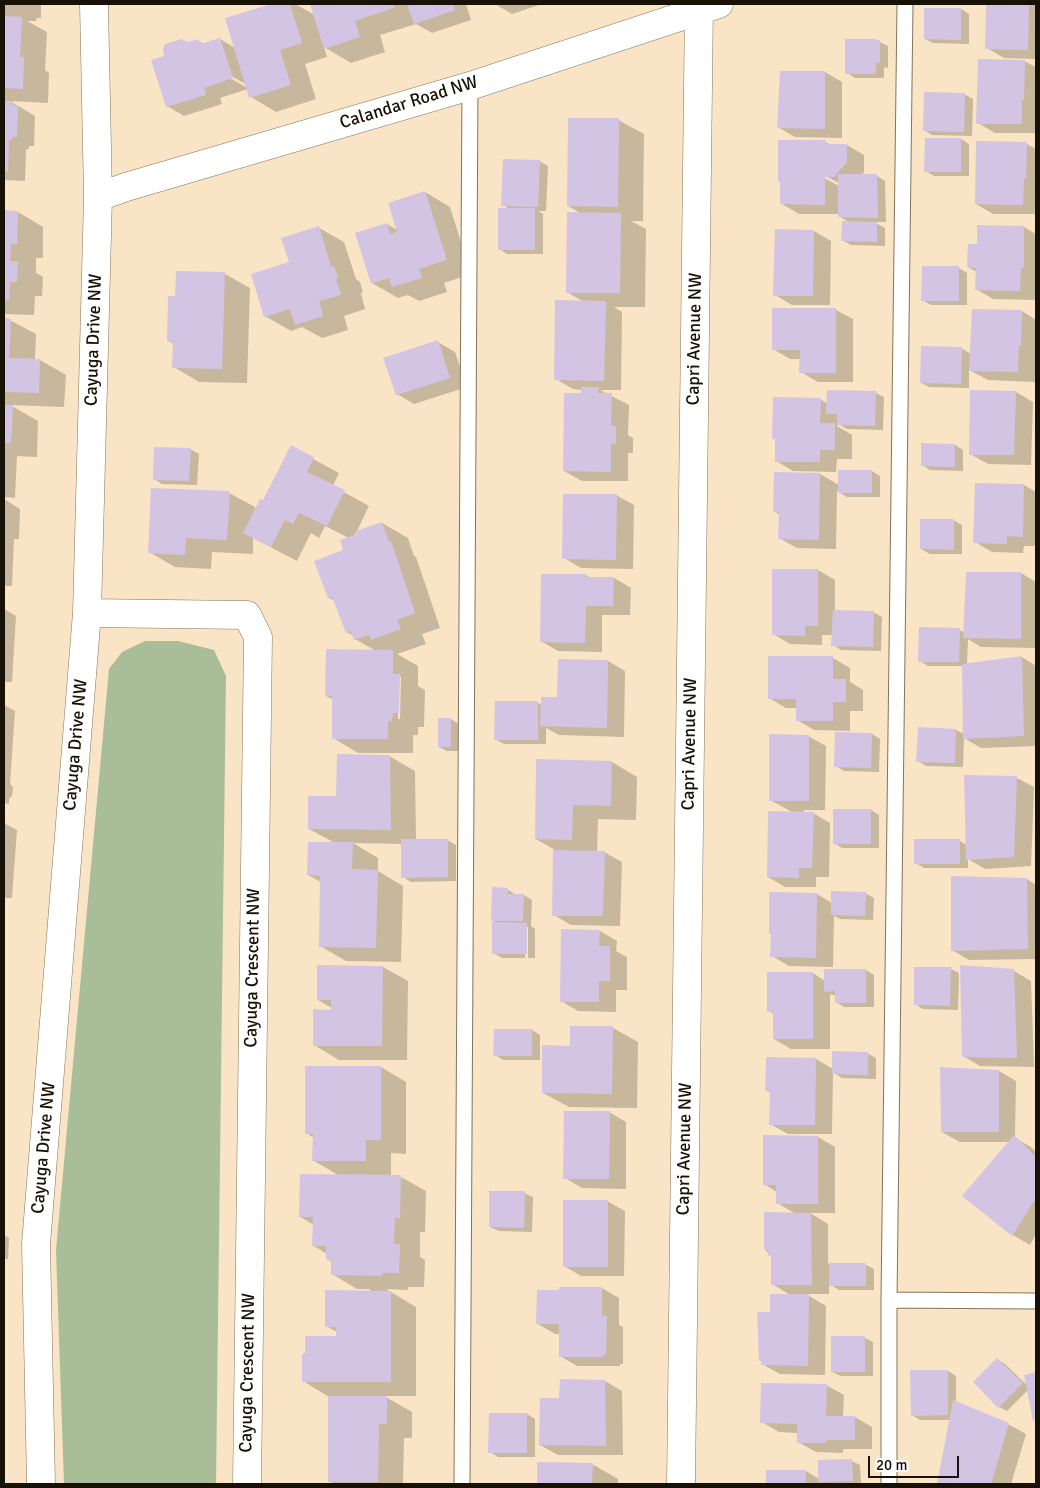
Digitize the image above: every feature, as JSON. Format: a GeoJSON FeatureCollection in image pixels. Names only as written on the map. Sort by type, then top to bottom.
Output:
{"type":"FeatureCollection","features":[{"type":"Feature","properties":{"kind":"street","name":"Cayuga Drive NW"},"geometry":{"type":"LineString","coordinates":[[42,1484],[36,1244],[87,613],[98,197],[94,4]]}},
{"type":"Feature","properties":{"kind":"street","name":"Calandar Road NW"},"geometry":{"type":"LineString","coordinates":[[98,197],[136,184],[470,86],[706,6]]}},
{"type":"Feature","properties":{"kind":"street","name":"Capri Avenue NW"},"geometry":{"type":"LineString","coordinates":[[681,1484],[706,6]]}},
{"type":"Feature","properties":{"kind":"street","name":"Cayuga Crescent NW"},"geometry":{"type":"LineString","coordinates":[[87,613],[247,615],[258,637],[247,1484]]}},
{"type":"Feature","properties":{"kind":"lane"},"geometry":{"type":"LineString","coordinates":[[889,1484],[889,1300],[905,4]]}},
{"type":"Feature","properties":{"kind":"lane"},"geometry":{"type":"LineString","coordinates":[[462,1484],[470,86]]}},
{"type":"Feature","properties":{"kind":"lane"},"geometry":{"type":"LineString","coordinates":[[889,1300],[1036,1301]]}},
{"type":"Feature","properties":{"kind":"green space"},"geometry":{"type":"Polygon","coordinates":[[[145,641],[178,641],[214,650],[226,676],[216,1484],[64,1484],[56,1250],[109,669],[122,652],[145,641]]]}},
{"type":"Feature","properties":{"kind":"building"},"geometry":{"type":"Polygon","coordinates":[[[272,4],[290,4],[302,43],[280,50],[291,85],[249,98],[225,18],[272,4]]]}},
{"type":"Feature","properties":{"kind":"building"},"geometry":{"type":"Polygon","coordinates":[[[310,4],[393,4],[394,8],[355,21],[360,37],[324,49],[310,4]]]}},
{"type":"Feature","properties":{"kind":"building"},"geometry":{"type":"Polygon","coordinates":[[[407,4],[453,4],[455,10],[414,24],[407,4]]]}},
{"type":"Feature","properties":{"kind":"building"},"geometry":{"type":"Polygon","coordinates":[[[986,4],[1029,4],[1028,50],[985,49],[986,4]]]}},
{"type":"Feature","properties":{"kind":"building"},"geometry":{"type":"Polygon","coordinates":[[[924,8],[961,8],[961,40],[924,39],[924,8]]]}},
{"type":"Feature","properties":{"kind":"building"},"geometry":{"type":"Polygon","coordinates":[[[4,16],[22,17],[20,57],[24,57],[23,89],[4,88],[4,16]]]}},
{"type":"Feature","properties":{"kind":"building"},"geometry":{"type":"Polygon","coordinates":[[[220,38],[233,78],[204,88],[206,95],[166,107],[151,60],[164,56],[163,49],[165,44],[182,39],[188,42],[198,39],[200,44],[220,38]]]}},
{"type":"Feature","properties":{"kind":"building"},"geometry":{"type":"Polygon","coordinates":[[[845,39],[880,40],[880,63],[876,63],[876,74],[845,74],[845,39]]]}},
{"type":"Feature","properties":{"kind":"building"},"geometry":{"type":"Polygon","coordinates":[[[978,59],[1025,60],[1022,124],[976,124],[978,59]]]}},
{"type":"Feature","properties":{"kind":"building"},"geometry":{"type":"Polygon","coordinates":[[[780,71],[825,71],[825,129],[777,128],[780,71]]]}},
{"type":"Feature","properties":{"kind":"building"},"geometry":{"type":"Polygon","coordinates":[[[924,92],[965,93],[964,132],[923,131],[924,92]]]}},
{"type":"Feature","properties":{"kind":"building"},"geometry":{"type":"Polygon","coordinates":[[[4,101],[13,101],[13,105],[18,105],[17,137],[12,137],[12,140],[9,140],[8,172],[4,171],[4,101]]]}},
{"type":"Feature","properties":{"kind":"building"},"geometry":{"type":"Polygon","coordinates":[[[568,118],[619,118],[618,207],[567,206],[568,118]]]}},
{"type":"Feature","properties":{"kind":"building"},"geometry":{"type":"Polygon","coordinates":[[[925,138],[961,138],[961,172],[924,172],[925,138]]]}},
{"type":"Feature","properties":{"kind":"building"},"geometry":{"type":"Polygon","coordinates":[[[778,140],[826,140],[825,144],[847,144],[847,162],[834,177],[825,177],[825,205],[780,204],[778,140]]]}},
{"type":"Feature","properties":{"kind":"building"},"geometry":{"type":"Polygon","coordinates":[[[976,141],[1027,142],[1023,205],[975,204],[976,141]]]}},
{"type":"Feature","properties":{"kind":"building"},"geometry":{"type":"Polygon","coordinates":[[[503,159],[540,160],[538,207],[501,206],[503,159]]]}},
{"type":"Feature","properties":{"kind":"building"},"geometry":{"type":"Polygon","coordinates":[[[838,174],[877,174],[878,218],[838,217],[838,174]]]}},
{"type":"Feature","properties":{"kind":"building"},"geometry":{"type":"Polygon","coordinates":[[[425,191],[447,260],[419,269],[422,278],[392,287],[389,278],[371,284],[355,233],[387,223],[390,234],[397,232],[388,203],[425,191]]]}},
{"type":"Feature","properties":{"kind":"building"},"geometry":{"type":"Polygon","coordinates":[[[498,208],[535,208],[535,250],[498,250],[498,208]]]}},
{"type":"Feature","properties":{"kind":"building"},"geometry":{"type":"Polygon","coordinates":[[[4,210],[18,211],[17,244],[11,244],[10,261],[18,261],[17,282],[10,282],[9,301],[4,300],[4,210]]]}},
{"type":"Feature","properties":{"kind":"building"},"geometry":{"type":"Polygon","coordinates":[[[567,212],[621,213],[620,293],[566,293],[567,212]]]}},
{"type":"Feature","properties":{"kind":"building"},"geometry":{"type":"Polygon","coordinates":[[[842,221],[877,222],[877,242],[841,241],[842,221]]]}},
{"type":"Feature","properties":{"kind":"building"},"geometry":{"type":"Polygon","coordinates":[[[977,225],[1024,226],[1024,268],[1021,267],[1020,291],[975,290],[976,268],[967,267],[968,244],[977,244],[977,225]]]}},
{"type":"Feature","properties":{"kind":"building"},"geometry":{"type":"Polygon","coordinates":[[[319,226],[331,267],[334,266],[338,278],[336,279],[341,295],[319,301],[323,316],[295,325],[290,309],[264,317],[251,274],[289,262],[281,238],[319,226]]]}},
{"type":"Feature","properties":{"kind":"building"},"geometry":{"type":"Polygon","coordinates":[[[775,229],[814,230],[813,296],[773,296],[775,229]]]}},
{"type":"Feature","properties":{"kind":"building"},"geometry":{"type":"Polygon","coordinates":[[[922,266],[959,266],[959,301],[921,301],[922,266]]]}},
{"type":"Feature","properties":{"kind":"building"},"geometry":{"type":"Polygon","coordinates":[[[176,271],[225,272],[222,369],[172,368],[173,342],[167,341],[168,296],[175,296],[176,271]]]}},
{"type":"Feature","properties":{"kind":"building"},"geometry":{"type":"Polygon","coordinates":[[[555,300],[606,301],[604,381],[554,380],[555,300]]]}},
{"type":"Feature","properties":{"kind":"building"},"geometry":{"type":"Polygon","coordinates":[[[772,308],[836,308],[836,373],[799,373],[800,350],[772,350],[772,308]]]}},
{"type":"Feature","properties":{"kind":"building"},"geometry":{"type":"Polygon","coordinates":[[[972,309],[1022,310],[1018,372],[969,371],[972,309]]]}},
{"type":"Feature","properties":{"kind":"building"},"geometry":{"type":"Polygon","coordinates":[[[4,318],[11,319],[9,358],[40,359],[39,393],[4,392],[4,318]]]}},
{"type":"Feature","properties":{"kind":"building"},"geometry":{"type":"Polygon","coordinates":[[[438,340],[450,378],[396,395],[383,358],[438,340]]]}},
{"type":"Feature","properties":{"kind":"building"},"geometry":{"type":"Polygon","coordinates":[[[921,346],[962,347],[961,384],[920,383],[921,346]]]}},
{"type":"Feature","properties":{"kind":"building"},"geometry":{"type":"Polygon","coordinates":[[[581,387],[599,387],[598,393],[612,393],[611,426],[616,426],[616,444],[611,443],[611,472],[563,471],[564,393],[581,393],[581,387]]]}},
{"type":"Feature","properties":{"kind":"building"},"geometry":{"type":"Polygon","coordinates":[[[827,390],[876,391],[875,426],[837,425],[837,414],[826,414],[827,390]]]}},
{"type":"Feature","properties":{"kind":"building"},"geometry":{"type":"Polygon","coordinates":[[[970,390],[1016,391],[1014,455],[969,455],[970,390]]]}},
{"type":"Feature","properties":{"kind":"building"},"geometry":{"type":"Polygon","coordinates":[[[773,397],[821,398],[820,423],[835,423],[835,450],[820,450],[820,462],[775,462],[775,439],[772,439],[773,397]]]}},
{"type":"Feature","properties":{"kind":"building"},"geometry":{"type":"Polygon","coordinates":[[[4,405],[13,405],[11,443],[4,443],[4,405]]]}},
{"type":"Feature","properties":{"kind":"building"},"geometry":{"type":"Polygon","coordinates":[[[921,443],[955,444],[955,467],[921,466],[921,443]]]}},
{"type":"Feature","properties":{"kind":"building"},"geometry":{"type":"Polygon","coordinates":[[[291,445],[314,457],[307,472],[345,490],[327,526],[299,513],[293,524],[285,520],[271,547],[243,533],[260,499],[263,500],[291,445]]]}},
{"type":"Feature","properties":{"kind":"building"},"geometry":{"type":"Polygon","coordinates":[[[154,447],[191,448],[189,481],[153,480],[154,447]]]}},
{"type":"Feature","properties":{"kind":"building"},"geometry":{"type":"Polygon","coordinates":[[[838,470],[872,470],[872,493],[838,493],[838,470]]]}},
{"type":"Feature","properties":{"kind":"building"},"geometry":{"type":"Polygon","coordinates":[[[774,472],[820,473],[819,540],[778,539],[779,512],[773,512],[774,472]]]}},
{"type":"Feature","properties":{"kind":"building"},"geometry":{"type":"Polygon","coordinates":[[[975,483],[1024,484],[1023,537],[1007,536],[1007,544],[973,543],[975,483]]]}},
{"type":"Feature","properties":{"kind":"building"},"geometry":{"type":"Polygon","coordinates":[[[151,488],[230,491],[227,540],[186,538],[185,555],[148,553],[151,488]]]}},
{"type":"Feature","properties":{"kind":"building"},"geometry":{"type":"Polygon","coordinates":[[[563,494],[617,494],[616,560],[562,559],[563,494]]]}},
{"type":"Feature","properties":{"kind":"building"},"geometry":{"type":"Polygon","coordinates":[[[920,519],[954,519],[954,550],[920,549],[920,519]]]}},
{"type":"Feature","properties":{"kind":"building"},"geometry":{"type":"Polygon","coordinates":[[[382,522],[389,542],[391,541],[415,613],[397,620],[401,629],[371,640],[369,635],[354,640],[351,631],[346,633],[332,597],[328,598],[314,561],[343,550],[340,540],[357,534],[356,531],[382,522]]]}},
{"type":"Feature","properties":{"kind":"building"},"geometry":{"type":"Polygon","coordinates":[[[772,569],[818,569],[818,626],[805,626],[805,636],[772,635],[772,569]]]}},
{"type":"Feature","properties":{"kind":"building"},"geometry":{"type":"Polygon","coordinates":[[[966,572],[1021,572],[1021,639],[963,638],[966,572]]]}},
{"type":"Feature","properties":{"kind":"building"},"geometry":{"type":"Polygon","coordinates":[[[541,574],[586,574],[586,577],[614,577],[613,606],[586,606],[585,643],[540,642],[541,574]]]}},
{"type":"Feature","properties":{"kind":"building"},"geometry":{"type":"Polygon","coordinates":[[[833,610],[874,611],[873,647],[831,646],[833,610]]]}},
{"type":"Feature","properties":{"kind":"building"},"geometry":{"type":"Polygon","coordinates":[[[919,627],[960,628],[959,662],[918,662],[919,627]]]}},
{"type":"Feature","properties":{"kind":"building"},"geometry":{"type":"Polygon","coordinates":[[[326,649],[393,650],[393,674],[400,674],[399,713],[393,713],[392,721],[388,721],[388,739],[332,739],[332,696],[325,696],[326,649]]]}},
{"type":"Feature","properties":{"kind":"building"},"geometry":{"type":"Polygon","coordinates":[[[768,656],[833,656],[833,679],[846,679],[846,702],[833,702],[833,721],[796,721],[796,699],[768,699],[768,656]]]}},
{"type":"Feature","properties":{"kind":"building"},"geometry":{"type":"Polygon","coordinates":[[[1022,656],[1024,736],[963,739],[962,664],[1022,656]]]}},
{"type":"Feature","properties":{"kind":"building"},"geometry":{"type":"Polygon","coordinates":[[[558,659],[608,660],[607,728],[540,726],[541,697],[557,697],[558,659]]]}},
{"type":"Feature","properties":{"kind":"building"},"geometry":{"type":"Polygon","coordinates":[[[495,701],[538,701],[538,740],[494,740],[495,701]]]}},
{"type":"Feature","properties":{"kind":"building"},"geometry":{"type":"Polygon","coordinates":[[[438,718],[451,718],[451,747],[438,747],[438,718]]]}},
{"type":"Feature","properties":{"kind":"building"},"geometry":{"type":"Polygon","coordinates":[[[918,727],[956,729],[955,763],[916,762],[918,727]]]}},
{"type":"Feature","properties":{"kind":"building"},"geometry":{"type":"Polygon","coordinates":[[[835,732],[872,733],[871,768],[834,767],[835,732]]]}},
{"type":"Feature","properties":{"kind":"building"},"geometry":{"type":"Polygon","coordinates":[[[769,734],[809,735],[809,801],[769,801],[769,734]]]}},
{"type":"Feature","properties":{"kind":"building"},"geometry":{"type":"Polygon","coordinates":[[[337,754],[390,755],[391,830],[308,829],[308,796],[336,796],[337,754]]]}},
{"type":"Feature","properties":{"kind":"building"},"geometry":{"type":"Polygon","coordinates":[[[536,759],[612,761],[611,806],[573,805],[572,840],[535,839],[536,759]]]}},
{"type":"Feature","properties":{"kind":"building"},"geometry":{"type":"Polygon","coordinates":[[[964,775],[1017,776],[1014,857],[966,860],[964,775]]]}},
{"type":"Feature","properties":{"kind":"building"},"geometry":{"type":"Polygon","coordinates":[[[833,809],[871,809],[871,844],[833,844],[833,809]]]}},
{"type":"Feature","properties":{"kind":"building"},"geometry":{"type":"Polygon","coordinates":[[[768,811],[814,812],[812,868],[799,868],[799,878],[767,877],[768,811]]]}},
{"type":"Feature","properties":{"kind":"building"},"geometry":{"type":"Polygon","coordinates":[[[401,839],[448,839],[448,877],[401,878],[401,839]]]}},
{"type":"Feature","properties":{"kind":"building"},"geometry":{"type":"Polygon","coordinates":[[[914,839],[960,839],[960,864],[914,864],[914,839]]]}},
{"type":"Feature","properties":{"kind":"building"},"geometry":{"type":"Polygon","coordinates":[[[308,842],[353,842],[352,869],[378,870],[376,948],[319,947],[320,876],[307,875],[308,842]]]}},
{"type":"Feature","properties":{"kind":"building"},"geometry":{"type":"Polygon","coordinates":[[[553,850],[605,851],[603,916],[552,916],[553,850]]]}},
{"type":"Feature","properties":{"kind":"building"},"geometry":{"type":"Polygon","coordinates":[[[951,876],[1027,878],[1028,949],[951,951],[951,876]]]}},
{"type":"Feature","properties":{"kind":"building"},"geometry":{"type":"Polygon","coordinates":[[[492,887],[508,888],[508,894],[524,894],[523,921],[491,921],[492,887]]]}},
{"type":"Feature","properties":{"kind":"building"},"geometry":{"type":"Polygon","coordinates":[[[831,891],[866,892],[865,916],[831,915],[831,891]]]}},
{"type":"Feature","properties":{"kind":"building"},"geometry":{"type":"Polygon","coordinates":[[[769,892],[817,893],[816,958],[770,957],[769,892]]]}},
{"type":"Feature","properties":{"kind":"building"},"geometry":{"type":"Polygon","coordinates":[[[492,922],[527,923],[527,954],[492,954],[492,922]]]}},
{"type":"Feature","properties":{"kind":"building"},"geometry":{"type":"Polygon","coordinates":[[[561,929],[600,930],[599,946],[610,946],[610,981],[599,981],[599,1002],[560,1002],[561,929]]]}},
{"type":"Feature","properties":{"kind":"building"},"geometry":{"type":"Polygon","coordinates":[[[317,965],[383,966],[382,1046],[313,1046],[313,1009],[331,1010],[331,1000],[317,1000],[317,965]]]}},
{"type":"Feature","properties":{"kind":"building"},"geometry":{"type":"Polygon","coordinates":[[[960,965],[1014,969],[1017,1058],[962,1057],[960,965]]]}},
{"type":"Feature","properties":{"kind":"building"},"geometry":{"type":"Polygon","coordinates":[[[914,967],[951,967],[950,1006],[914,1005],[914,967]]]}},
{"type":"Feature","properties":{"kind":"building"},"geometry":{"type":"Polygon","coordinates":[[[824,969],[866,969],[866,1003],[835,1003],[835,991],[824,992],[824,969]]]}},
{"type":"Feature","properties":{"kind":"building"},"geometry":{"type":"Polygon","coordinates":[[[767,972],[813,972],[813,1039],[773,1039],[773,1012],[767,1012],[767,972]]]}},
{"type":"Feature","properties":{"kind":"building"},"geometry":{"type":"Polygon","coordinates":[[[570,1026],[613,1026],[612,1094],[542,1093],[542,1045],[570,1046],[570,1026]]]}},
{"type":"Feature","properties":{"kind":"building"},"geometry":{"type":"Polygon","coordinates":[[[494,1029],[532,1029],[532,1056],[493,1056],[494,1029]]]}},
{"type":"Feature","properties":{"kind":"building"},"geometry":{"type":"Polygon","coordinates":[[[832,1051],[868,1052],[868,1075],[832,1074],[832,1051]]]}},
{"type":"Feature","properties":{"kind":"building"},"geometry":{"type":"Polygon","coordinates":[[[766,1057],[816,1058],[815,1125],[769,1125],[770,1091],[765,1091],[766,1057]]]}},
{"type":"Feature","properties":{"kind":"building"},"geometry":{"type":"Polygon","coordinates":[[[305,1066],[381,1066],[381,1140],[366,1140],[366,1161],[312,1161],[313,1134],[305,1134],[305,1066]]]}},
{"type":"Feature","properties":{"kind":"building"},"geometry":{"type":"Polygon","coordinates":[[[940,1067],[999,1070],[999,1132],[941,1132],[940,1067]]]}},
{"type":"Feature","properties":{"kind":"building"},"geometry":{"type":"Polygon","coordinates":[[[564,1111],[610,1111],[609,1179],[563,1179],[564,1111]]]}},
{"type":"Feature","properties":{"kind":"building"},"geometry":{"type":"Polygon","coordinates":[[[763,1135],[818,1136],[818,1204],[776,1204],[776,1185],[763,1185],[763,1135]]]}},
{"type":"Feature","properties":{"kind":"building"},"geometry":{"type":"Polygon","coordinates":[[[1014,1135],[1036,1157],[1036,1198],[1012,1236],[962,1196],[1014,1135]]]}},
{"type":"Feature","properties":{"kind":"building"},"geometry":{"type":"Polygon","coordinates":[[[300,1174],[401,1175],[400,1218],[395,1218],[394,1244],[400,1244],[399,1273],[383,1273],[382,1276],[331,1275],[331,1260],[326,1259],[326,1246],[312,1246],[313,1217],[299,1217],[300,1174]]]}},
{"type":"Feature","properties":{"kind":"building"},"geometry":{"type":"Polygon","coordinates":[[[489,1191],[525,1191],[524,1228],[489,1227],[489,1191]]]}},
{"type":"Feature","properties":{"kind":"building"},"geometry":{"type":"Polygon","coordinates":[[[563,1200],[608,1200],[608,1267],[563,1267],[563,1200]]]}},
{"type":"Feature","properties":{"kind":"building"},"geometry":{"type":"Polygon","coordinates":[[[764,1212],[811,1213],[812,1285],[771,1285],[771,1256],[768,1255],[768,1250],[764,1250],[764,1212]]]}},
{"type":"Feature","properties":{"kind":"building"},"geometry":{"type":"Polygon","coordinates":[[[829,1263],[866,1263],[866,1286],[829,1286],[829,1263]]]}},
{"type":"Feature","properties":{"kind":"building"},"geometry":{"type":"Polygon","coordinates":[[[559,1287],[602,1287],[602,1316],[607,1316],[606,1355],[603,1355],[603,1357],[559,1357],[559,1324],[536,1324],[537,1290],[559,1290],[559,1287]]]}},
{"type":"Feature","properties":{"kind":"building"},"geometry":{"type":"Polygon","coordinates":[[[325,1290],[391,1291],[391,1382],[302,1382],[302,1354],[305,1353],[305,1336],[336,1336],[336,1327],[325,1327],[325,1290]]]}},
{"type":"Feature","properties":{"kind":"building"},"geometry":{"type":"Polygon","coordinates":[[[770,1294],[809,1294],[808,1366],[761,1365],[761,1361],[759,1361],[757,1312],[770,1312],[770,1294]]]}},
{"type":"Feature","properties":{"kind":"building"},"geometry":{"type":"Polygon","coordinates":[[[831,1336],[865,1336],[865,1372],[831,1372],[831,1336]]]}},
{"type":"Feature","properties":{"kind":"building"},"geometry":{"type":"Polygon","coordinates":[[[997,1358],[1023,1383],[998,1408],[973,1382],[997,1358]]]}},
{"type":"Feature","properties":{"kind":"building"},"geometry":{"type":"Polygon","coordinates":[[[910,1370],[948,1370],[948,1415],[911,1416],[910,1370]]]}},
{"type":"Feature","properties":{"kind":"building"},"geometry":{"type":"Polygon","coordinates":[[[1036,1372],[1036,1421],[1033,1421],[1024,1375],[1036,1372]]]}},
{"type":"Feature","properties":{"kind":"building"},"geometry":{"type":"Polygon","coordinates":[[[560,1379],[605,1380],[606,1446],[539,1445],[540,1398],[559,1398],[560,1379]]]}},
{"type":"Feature","properties":{"kind":"building"},"geometry":{"type":"Polygon","coordinates":[[[761,1383],[827,1384],[826,1416],[855,1416],[855,1440],[797,1443],[797,1424],[760,1423],[761,1383]]]}},
{"type":"Feature","properties":{"kind":"building"},"geometry":{"type":"Polygon","coordinates":[[[328,1396],[387,1396],[387,1424],[379,1424],[378,1482],[328,1482],[328,1396]]]}},
{"type":"Feature","properties":{"kind":"building"},"geometry":{"type":"Polygon","coordinates":[[[953,1400],[1009,1423],[991,1484],[937,1484],[953,1400]]]}},
{"type":"Feature","properties":{"kind":"building"},"geometry":{"type":"Polygon","coordinates":[[[489,1413],[527,1413],[527,1453],[488,1453],[489,1413]]]}},
{"type":"Feature","properties":{"kind":"building"},"geometry":{"type":"Polygon","coordinates":[[[852,1459],[853,1481],[818,1482],[818,1460],[852,1459]]]}},
{"type":"Feature","properties":{"kind":"building"},"geometry":{"type":"Polygon","coordinates":[[[537,1462],[593,1463],[592,1484],[537,1484],[537,1462]]]}},
{"type":"Feature","properties":{"kind":"building"},"geometry":{"type":"Polygon","coordinates":[[[766,1470],[806,1470],[806,1484],[766,1484],[766,1470]]]}}]}
